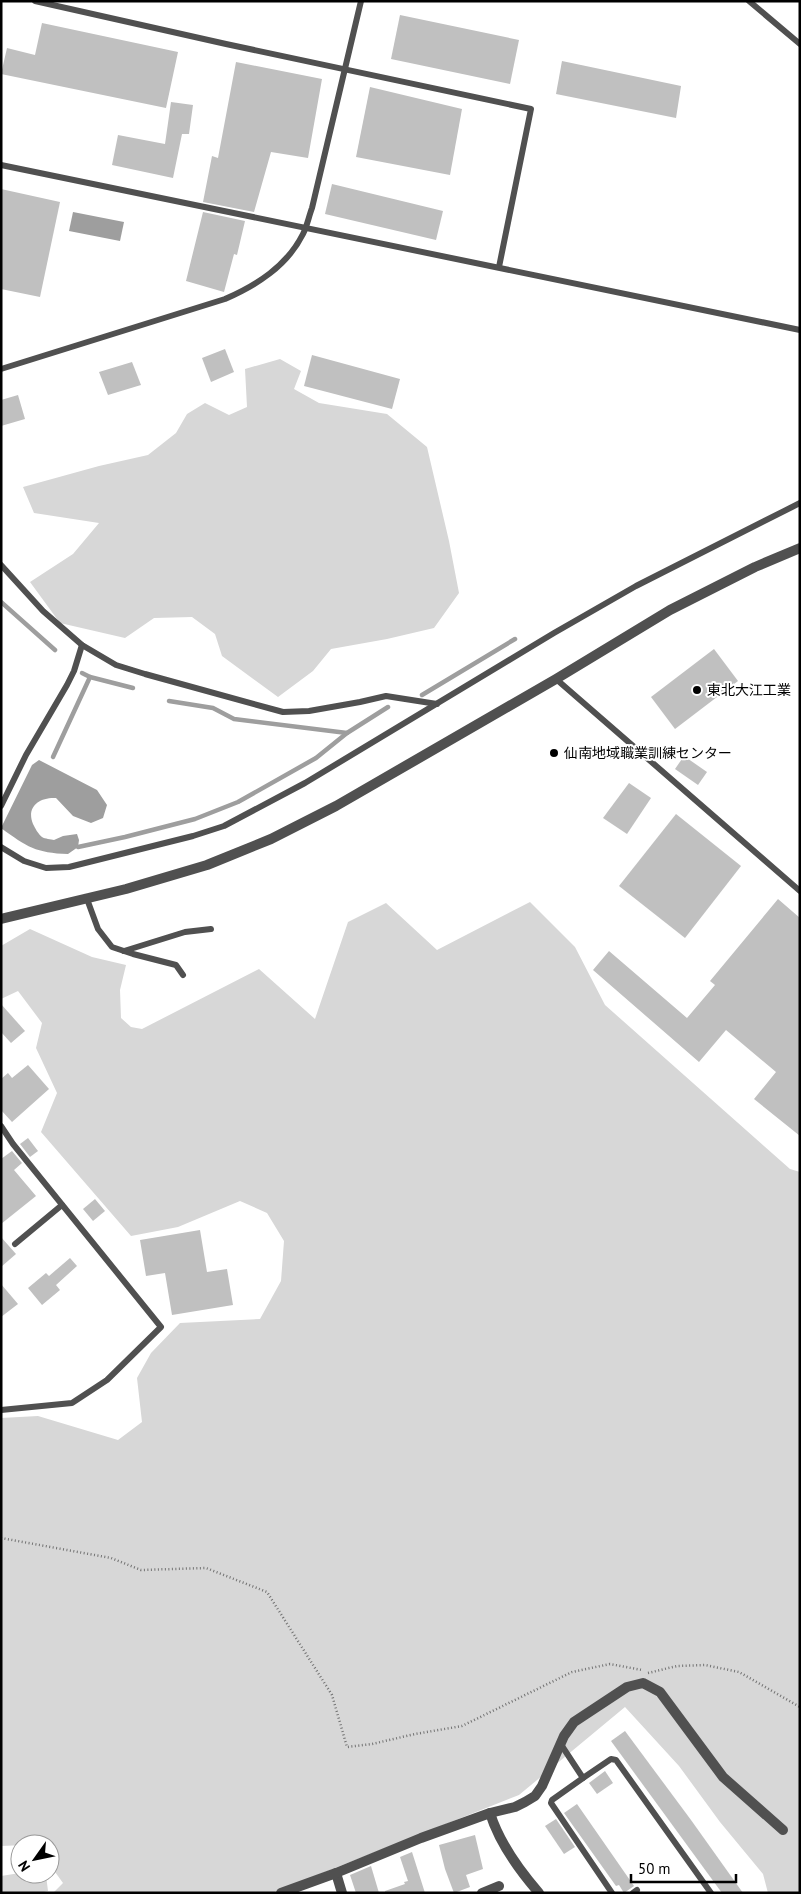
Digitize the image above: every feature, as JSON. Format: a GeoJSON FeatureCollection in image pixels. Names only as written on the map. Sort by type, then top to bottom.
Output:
{"type":"FeatureCollection","features":[{"type":"Feature","properties":{"kind":"street"},"geometry":{"type":"LineString","coordinates":[[1,919],[126,889],[207,865],[271,839],[336,806],[556,679],[670,610],[755,567],[800,548]]}},
{"type":"Feature","properties":{"kind":"street"},"geometry":{"type":"LineString","coordinates":[[281,1893],[421,1838],[490,1813],[515,1807],[534,1796],[542,1786],[560,1742],[574,1722],[627,1687],[643,1683],[660,1692],[723,1777],[782,1830]]}},
{"type":"Feature","properties":{"kind":"street"},"geometry":{"type":"LineString","coordinates":[[490,1813],[494,1827],[510,1854],[539,1893]]}},
{"type":"Feature","properties":{"kind":"street"},"geometry":{"type":"LineString","coordinates":[[336,1873],[342,1893]]}},
{"type":"Feature","properties":{"kind":"street"},"geometry":{"type":"LineString","coordinates":[[482,1893],[499,1886]]}},
{"type":"Feature","properties":{"kind":"lane"},"geometry":{"type":"LineString","coordinates":[[35,1],[531,109],[499,267]]}},
{"type":"Feature","properties":{"kind":"lane"},"geometry":{"type":"LineString","coordinates":[[1,369],[225,299],[269,275],[288,256],[303,234],[312,208],[361,1]]}},
{"type":"Feature","properties":{"kind":"lane"},"geometry":{"type":"LineString","coordinates":[[749,1],[800,44]]}},
{"type":"Feature","properties":{"kind":"lane"},"geometry":{"type":"LineString","coordinates":[[1,165],[800,330]]}},
{"type":"Feature","properties":{"kind":"lane"},"geometry":{"type":"LineString","coordinates":[[1,847],[24,861],[46,868],[69,867],[224,826],[305,783],[554,633],[636,586],[800,503]]}},
{"type":"Feature","properties":{"kind":"lane"},"geometry":{"type":"LineString","coordinates":[[1,565],[43,611],[82,645],[116,664],[145,674],[283,712],[309,711],[386,696],[437,704]]}},
{"type":"Feature","properties":{"kind":"lane"},"geometry":{"type":"LineString","coordinates":[[1,806],[26,755],[67,685],[74,671],[82,645]]}},
{"type":"Feature","properties":{"kind":"lane"},"geometry":{"type":"LineString","coordinates":[[556,679],[800,890]]}},
{"type":"Feature","properties":{"kind":"lane"},"geometry":{"type":"LineString","coordinates":[[86,899],[98,929],[112,947],[176,965],[183,976]]}},
{"type":"Feature","properties":{"kind":"lane"},"geometry":{"type":"LineString","coordinates":[[124,951],[185,932],[211,929]]}},
{"type":"Feature","properties":{"kind":"lane"},"geometry":{"type":"LineString","coordinates":[[1,1126],[13,1144],[161,1326],[107,1380],[72,1403],[1,1410]]}},
{"type":"Feature","properties":{"kind":"lane"},"geometry":{"type":"LineString","coordinates":[[15,1244],[62,1205]]}},
{"type":"Feature","properties":{"kind":"lane"},"geometry":{"type":"LineString","coordinates":[[560,1742],[583,1778]]}},
{"type":"Feature","properties":{"kind":"lane"},"geometry":{"type":"LineString","coordinates":[[612,1893],[551,1803],[552,1800],[611,1759],[616,1760],[711,1893]]}},
{"type":"Feature","properties":{"kind":"path"},"geometry":{"type":"LineString","coordinates":[[1,1538],[111,1558],[141,1570],[206,1568],[267,1592],[332,1695],[347,1747],[372,1744],[462,1726],[572,1672],[610,1664],[648,1672],[676,1666],[705,1665],[739,1672],[800,1706]]}},
{"type":"Feature","properties":{"kind":"path"},"geometry":{"type":"LineString","coordinates":[[643,1683],[648,1672]]}},
{"type":"Feature","properties":{"kind":"shaded area"},"geometry":{"type":"Polygon","coordinates":[[[73,212],[124,222],[120,241],[69,231],[73,212]]]}},
{"type":"Feature","properties":{"kind":"shaded area"},"geometry":{"type":"Polygon","coordinates":[[[280,359],[301,371],[294,389],[319,403],[387,414],[427,447],[459,593],[434,628],[331,649],[313,671],[278,697],[222,656],[215,634],[192,617],[154,618],[125,638],[60,623],[30,582],[73,554],[99,523],[34,513],[23,487],[148,455],[176,433],[187,414],[205,403],[229,415],[247,407],[245,369],[280,359]]]}},
{"type":"Feature","properties":{"kind":"shaded area"},"geometry":{"type":"Polygon","coordinates":[[[39,760],[97,790],[107,805],[103,818],[91,823],[73,816],[56,798],[44,799],[36,804],[31,813],[31,818],[42,837],[54,840],[63,836],[77,834],[79,840],[78,847],[68,854],[32,848],[1,828],[32,765],[39,760]]]}},
{"type":"Feature","properties":{"kind":"shaded area"},"geometry":{"type":"Polygon","coordinates":[[[530,902],[575,947],[605,1005],[790,1169],[800,1172],[800,1893],[768,1893],[763,1874],[720,1822],[679,1766],[625,1707],[519,1795],[272,1893],[53,1893],[63,1883],[60,1879],[60,1834],[10,1834],[10,1846],[1,1846],[1,1418],[38,1416],[118,1440],[142,1422],[137,1378],[151,1353],[180,1323],[260,1319],[281,1281],[284,1241],[267,1213],[240,1201],[178,1227],[131,1236],[41,1132],[57,1093],[36,1048],[42,1023],[18,991],[1,999],[1,946],[30,929],[92,957],[126,965],[120,990],[121,1018],[131,1027],[142,1029],[259,969],[315,1019],[348,922],[386,903],[437,950],[530,902]]]}},
{"type":"Feature","properties":{"kind":"shaded area"},"geometry":{"type":"Polygon","coordinates":[[[10,1875],[10,1884],[47,1884],[48,1891],[40,1893],[1,1893],[1,1876],[10,1875]]]}},
{"type":"Feature","properties":{"kind":"building"},"geometry":{"type":"Polygon","coordinates":[[[400,15],[519,40],[510,84],[391,59],[400,15]]]}},
{"type":"Feature","properties":{"kind":"building"},"geometry":{"type":"Polygon","coordinates":[[[42,23],[178,52],[166,108],[1,74],[7,48],[35,55],[42,23]]]}},
{"type":"Feature","properties":{"kind":"building"},"geometry":{"type":"Polygon","coordinates":[[[562,61],[681,86],[676,118],[556,94],[562,61]]]}},
{"type":"Feature","properties":{"kind":"building"},"geometry":{"type":"Polygon","coordinates":[[[236,62],[322,79],[308,158],[271,152],[254,212],[203,202],[212,156],[218,158],[236,62]]]}},
{"type":"Feature","properties":{"kind":"building"},"geometry":{"type":"Polygon","coordinates":[[[370,87],[462,109],[450,175],[356,157],[370,87]]]}},
{"type":"Feature","properties":{"kind":"building"},"geometry":{"type":"Polygon","coordinates":[[[171,102],[193,105],[189,134],[182,134],[173,178],[112,165],[118,135],[165,144],[171,102]]]}},
{"type":"Feature","properties":{"kind":"building"},"geometry":{"type":"Polygon","coordinates":[[[332,184],[443,211],[436,240],[325,214],[332,184]]]}},
{"type":"Feature","properties":{"kind":"building"},"geometry":{"type":"Polygon","coordinates":[[[1,189],[60,202],[40,297],[1,289],[1,189]]]}},
{"type":"Feature","properties":{"kind":"building"},"geometry":{"type":"Polygon","coordinates":[[[203,212],[245,221],[237,255],[234,254],[224,292],[186,281],[203,212]]]}},
{"type":"Feature","properties":{"kind":"building"},"geometry":{"type":"Polygon","coordinates":[[[225,349],[234,372],[211,382],[202,358],[225,349]]]}},
{"type":"Feature","properties":{"kind":"building"},"geometry":{"type":"Polygon","coordinates":[[[312,355],[400,379],[392,409],[304,386],[312,355]]]}},
{"type":"Feature","properties":{"kind":"building"},"geometry":{"type":"Polygon","coordinates":[[[132,362],[141,385],[108,395],[99,372],[132,362]]]}},
{"type":"Feature","properties":{"kind":"building"},"geometry":{"type":"Polygon","coordinates":[[[18,395],[25,419],[1,426],[1,400],[18,395]]]}},
{"type":"Feature","properties":{"kind":"building"},"geometry":{"type":"Polygon","coordinates":[[[714,649],[738,681],[675,729],[651,697],[714,649]]]}},
{"type":"Feature","properties":{"kind":"building"},"geometry":{"type":"Polygon","coordinates":[[[684,756],[707,772],[698,785],[675,769],[684,756]]]}},
{"type":"Feature","properties":{"kind":"building"},"geometry":{"type":"Polygon","coordinates":[[[629,783],[651,798],[627,834],[603,818],[629,783]]]}},
{"type":"Feature","properties":{"kind":"building"},"geometry":{"type":"Polygon","coordinates":[[[676,814],[741,866],[685,938],[619,886],[676,814]]]}},
{"type":"Feature","properties":{"kind":"building"},"geometry":{"type":"Polygon","coordinates":[[[778,899],[800,918],[800,1136],[754,1099],[776,1072],[726,1030],[699,1062],[593,970],[609,951],[687,1018],[715,985],[710,981],[778,899]]]}},
{"type":"Feature","properties":{"kind":"building"},"geometry":{"type":"Polygon","coordinates":[[[1,1004],[25,1031],[11,1043],[1,1032],[1,1004]]]}},
{"type":"Feature","properties":{"kind":"building"},"geometry":{"type":"Polygon","coordinates":[[[28,1065],[49,1089],[12,1122],[1,1110],[1,1079],[8,1073],[12,1078],[28,1065]]]}},
{"type":"Feature","properties":{"kind":"building"},"geometry":{"type":"Polygon","coordinates":[[[28,1138],[38,1151],[30,1157],[20,1144],[28,1138]]]}},
{"type":"Feature","properties":{"kind":"building"},"geometry":{"type":"Polygon","coordinates":[[[12,1151],[22,1163],[14,1170],[36,1196],[1,1224],[1,1159],[12,1151]]]}},
{"type":"Feature","properties":{"kind":"building"},"geometry":{"type":"Polygon","coordinates":[[[95,1199],[105,1211],[93,1221],[83,1209],[95,1199]]]}},
{"type":"Feature","properties":{"kind":"building"},"geometry":{"type":"Polygon","coordinates":[[[200,1230],[207,1272],[227,1269],[233,1305],[172,1315],[165,1273],[146,1276],[140,1240],[200,1230]]]}},
{"type":"Feature","properties":{"kind":"building"},"geometry":{"type":"Polygon","coordinates":[[[1,1237],[16,1254],[1,1267],[1,1237]]]}},
{"type":"Feature","properties":{"kind":"building"},"geometry":{"type":"Polygon","coordinates":[[[70,1258],[77,1266],[56,1285],[60,1290],[42,1305],[28,1288],[46,1273],[49,1276],[70,1258]]]}},
{"type":"Feature","properties":{"kind":"building"},"geometry":{"type":"Polygon","coordinates":[[[1,1284],[18,1304],[1,1317],[1,1284]]]}},
{"type":"Feature","properties":{"kind":"building"},"geometry":{"type":"Polygon","coordinates":[[[625,1731],[743,1893],[722,1893],[611,1741],[625,1731]]]}},
{"type":"Feature","properties":{"kind":"building"},"geometry":{"type":"Polygon","coordinates":[[[605,1771],[613,1783],[597,1794],[589,1783],[605,1771]]]}},
{"type":"Feature","properties":{"kind":"building"},"geometry":{"type":"Polygon","coordinates":[[[577,1804],[634,1886],[624,1893],[619,1885],[616,1886],[564,1813],[577,1804]]]}},
{"type":"Feature","properties":{"kind":"building"},"geometry":{"type":"Polygon","coordinates":[[[556,1819],[575,1847],[564,1854],[545,1826],[556,1819]]]}},
{"type":"Feature","properties":{"kind":"building"},"geometry":{"type":"Polygon","coordinates":[[[475,1835],[483,1869],[466,1875],[470,1887],[454,1893],[439,1845],[475,1835]]]}},
{"type":"Feature","properties":{"kind":"building"},"geometry":{"type":"Polygon","coordinates":[[[412,1852],[425,1893],[385,1893],[385,1891],[405,1884],[404,1882],[408,1881],[400,1857],[412,1852]]]}},
{"type":"Feature","properties":{"kind":"building"},"geometry":{"type":"Polygon","coordinates":[[[371,1866],[379,1893],[356,1893],[350,1875],[371,1866]]]}},
{"type":"Feature","properties":{"kind":"waterway"},"geometry":{"type":"LineString","coordinates":[[1,602],[55,650]]}},
{"type":"Feature","properties":{"kind":"waterway"},"geometry":{"type":"LineString","coordinates":[[422,695],[515,639]]}},
{"type":"Feature","properties":{"kind":"waterway"},"geometry":{"type":"LineString","coordinates":[[82,673],[90,677]]}},
{"type":"Feature","properties":{"kind":"waterway"},"geometry":{"type":"LineString","coordinates":[[53,757],[90,677],[133,688]]}},
{"type":"Feature","properties":{"kind":"waterway"},"geometry":{"type":"LineString","coordinates":[[169,701],[213,708],[234,719],[347,733]]}},
{"type":"Feature","properties":{"kind":"waterway"},"geometry":{"type":"LineString","coordinates":[[78,847],[195,819],[238,802],[316,758],[347,733],[388,707]]}},
{"type":"Feature","properties":{"kind":"place","name":"東北大江工業"},"geometry":{"type":"Point","coordinates":[697,690]}},
{"type":"Feature","properties":{"kind":"place","name":"仙南地域職業訓練センター"},"geometry":{"type":"Point","coordinates":[554,753]}}]}
